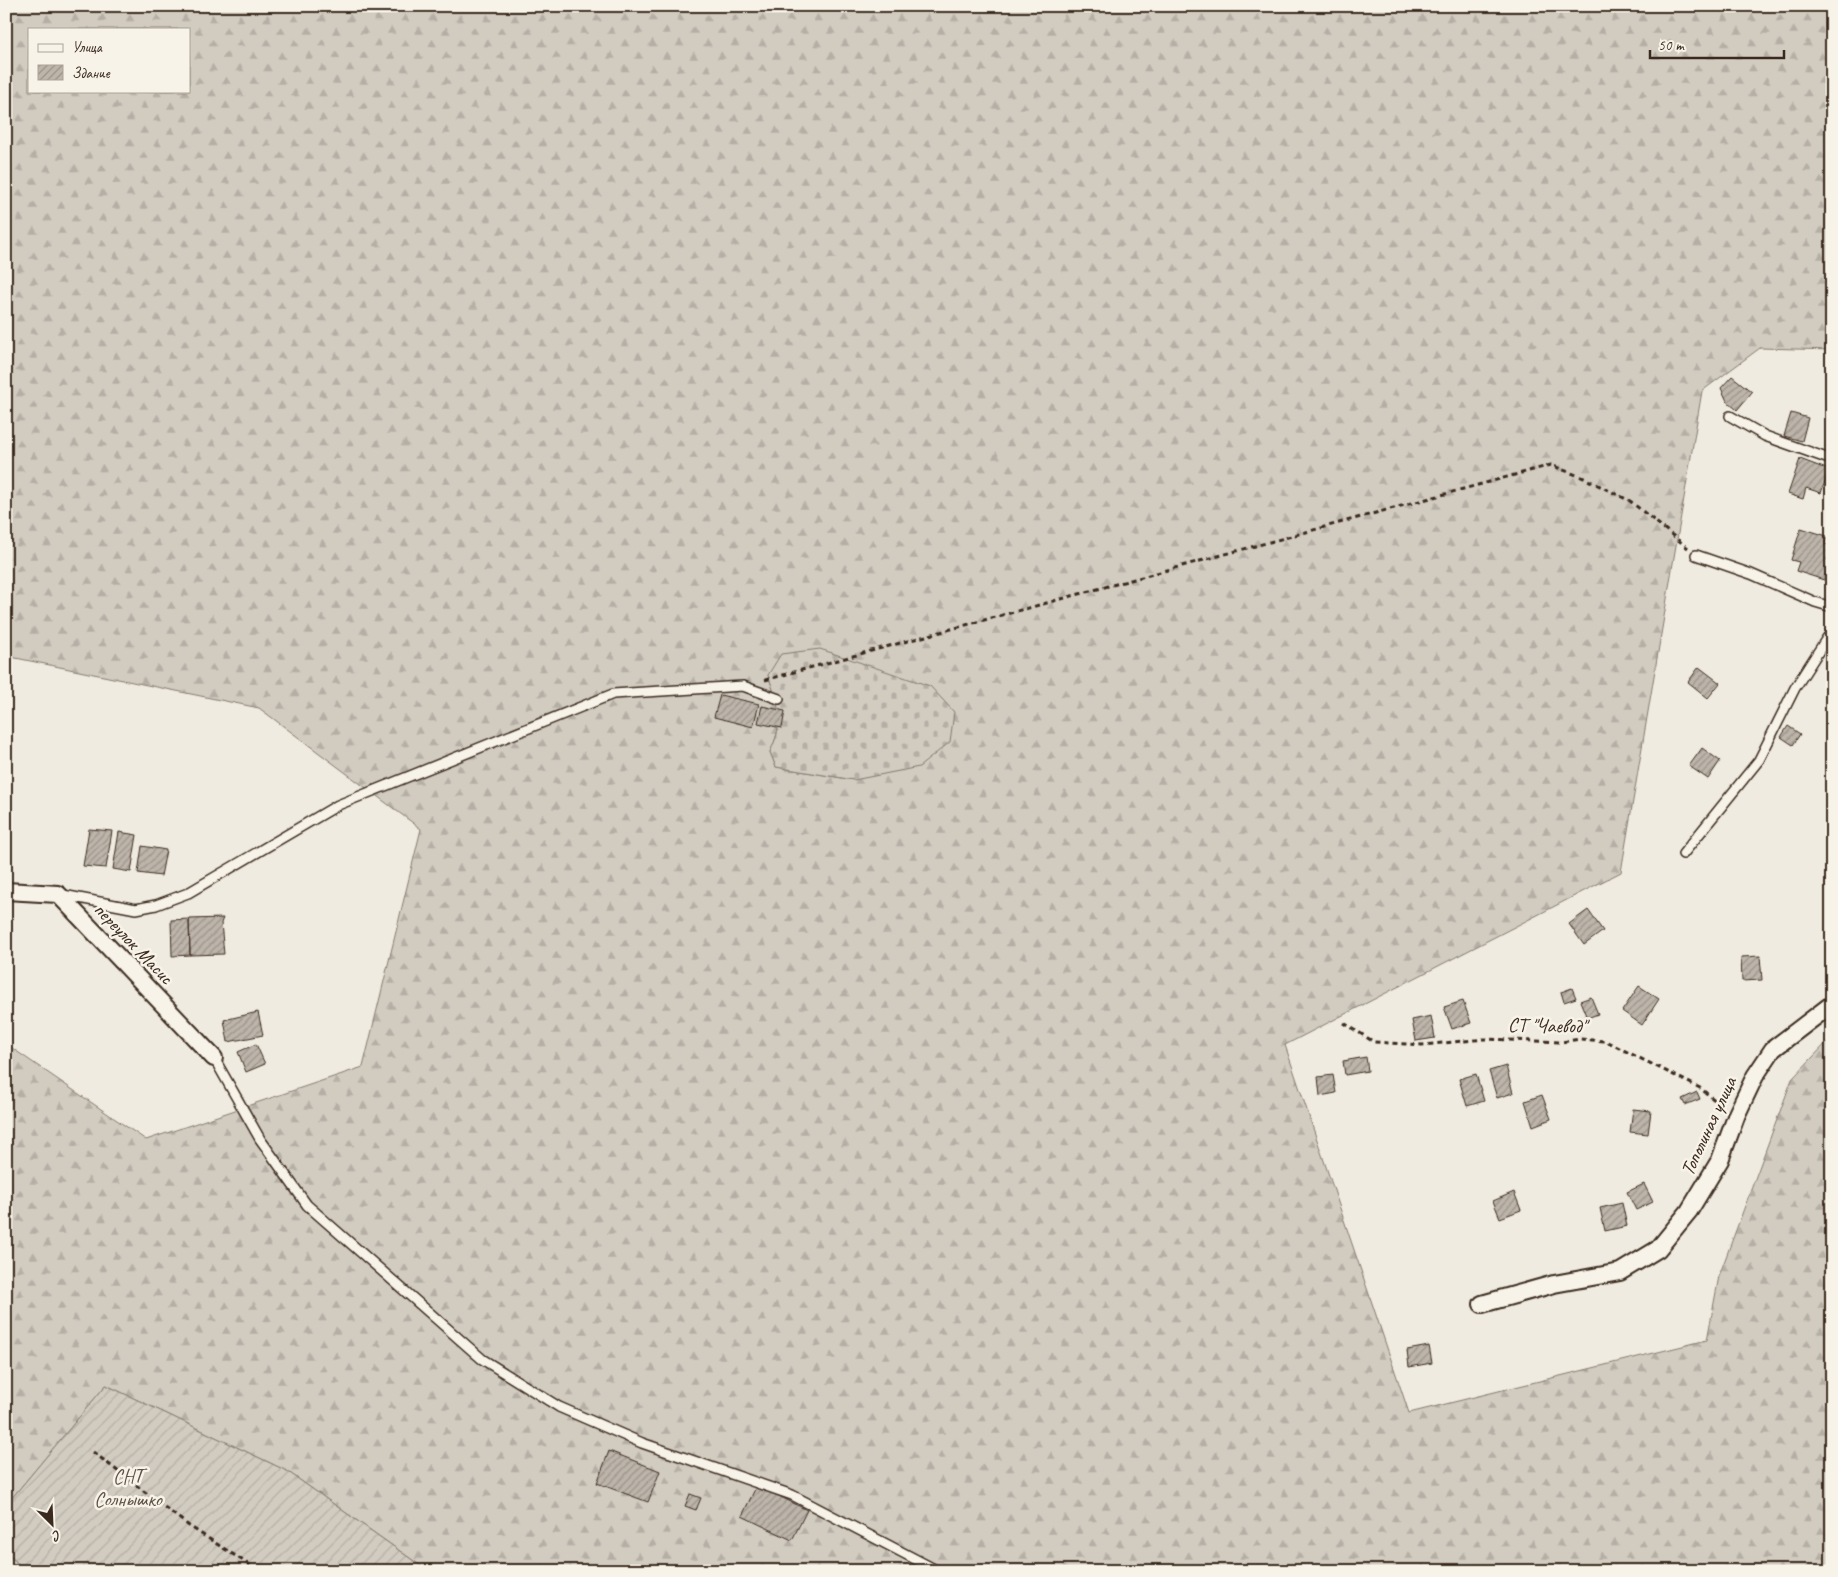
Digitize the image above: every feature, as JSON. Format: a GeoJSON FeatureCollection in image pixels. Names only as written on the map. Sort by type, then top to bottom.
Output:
{"type":"FeatureCollection","features":[{"type":"Feature","properties":{"kind":"street"},"geometry":{"type":"LineString","coordinates":[[6,891],[58,894]]}},
{"type":"Feature","properties":{"kind":"street","name":"переулок Масис"},"geometry":{"type":"LineString","coordinates":[[58,894],[214,1058]]}},
{"type":"Feature","properties":{"kind":"street","name":"Тополиная улица"},"geometry":{"type":"LineString","coordinates":[[1482,1304],[1554,1284],[1620,1272],[1658,1249],[1689,1211],[1720,1160],[1736,1114],[1755,1076],[1773,1049],[1832,1004]]}},
{"type":"Feature","properties":{"kind":"lane"},"geometry":{"type":"LineString","coordinates":[[1730,416],[1765,436],[1832,460]]}},
{"type":"Feature","properties":{"kind":"lane"},"geometry":{"type":"LineString","coordinates":[[1696,554],[1751,574],[1815,602],[1832,607]]}},
{"type":"Feature","properties":{"kind":"lane"},"geometry":{"type":"LineString","coordinates":[[1683,854],[1759,760],[1795,688],[1827,638],[1832,635]]}},
{"type":"Feature","properties":{"kind":"lane"},"geometry":{"type":"LineString","coordinates":[[58,894],[136,910],[156,906],[188,893],[338,805],[613,694],[743,686],[779,699]]}},
{"type":"Feature","properties":{"kind":"lane"},"geometry":{"type":"LineString","coordinates":[[214,1058],[260,1139],[307,1205],[482,1359],[559,1408],[642,1443],[792,1495],[938,1571]]}},
{"type":"Feature","properties":{"kind":"path"},"geometry":{"type":"LineString","coordinates":[[743,686],[1552,465],[1584,478],[1630,501],[1696,554]]}},
{"type":"Feature","properties":{"kind":"path","name":"СТ \"Чаевод\""},"geometry":{"type":"LineString","coordinates":[[1344,1023],[1374,1042],[1422,1045],[1485,1039],[1561,1042],[1580,1039],[1604,1041],[1700,1088],[1724,1109],[1736,1114]]}},
{"type":"Feature","properties":{"kind":"path"},"geometry":{"type":"LineString","coordinates":[[93,1452],[189,1526],[259,1571]]}},
{"type":"Feature","properties":{"kind":"green space"},"geometry":{"type":"Polygon","coordinates":[[[6,6],[1832,6],[1832,350],[1760,348],[1702,391],[1621,872],[1285,1045],[1409,1413],[1707,1340],[1719,1276],[1792,1079],[1832,1037],[1832,1571],[428,1571],[287,1471],[106,1385],[6,1505],[6,1044],[146,1140],[363,1067],[421,829],[259,708],[6,656],[6,6]],[[768,675],[779,714],[778,731],[770,752],[776,767],[854,780],[768,675]]]}},
{"type":"Feature","properties":{"kind":"green space"},"geometry":{"type":"Polygon","coordinates":[[[820,649],[930,686],[954,712],[950,742],[919,767],[854,780],[776,767],[770,752],[778,731],[779,714],[768,675],[781,654],[820,649]]]}},
{"type":"Feature","properties":{"kind":"green space","name":"СНТ Солнышко"},"geometry":{"type":"Polygon","coordinates":[[[106,1385],[287,1471],[428,1571],[26,1571],[6,1552],[6,1505],[106,1385]]]}},
{"type":"Feature","properties":{"kind":"green space"},"geometry":{"type":"Polygon","coordinates":[[[6,1552],[26,1571],[6,1571],[6,1552]]]}},
{"type":"Feature","properties":{"kind":"building"},"geometry":{"type":"Polygon","coordinates":[[[1732,376],[1752,392],[1737,410],[1727,401],[1721,388],[1732,376]]]}},
{"type":"Feature","properties":{"kind":"building"},"geometry":{"type":"Polygon","coordinates":[[[1791,413],[1808,418],[1802,441],[1784,436],[1791,413]]]}},
{"type":"Feature","properties":{"kind":"building"},"geometry":{"type":"Polygon","coordinates":[[[1830,430],[1832,430],[1832,449],[1826,447],[1830,430]]]}},
{"type":"Feature","properties":{"kind":"building"},"geometry":{"type":"Polygon","coordinates":[[[1800,459],[1829,470],[1821,493],[1806,488],[1803,499],[1788,494],[1800,459]]]}},
{"type":"Feature","properties":{"kind":"building"},"geometry":{"type":"Polygon","coordinates":[[[1801,528],[1827,536],[1825,544],[1831,546],[1827,560],[1830,562],[1824,580],[1796,571],[1799,562],[1791,560],[1801,528]]]}},
{"type":"Feature","properties":{"kind":"building"},"geometry":{"type":"Polygon","coordinates":[[[1699,667],[1720,683],[1708,698],[1688,682],[1699,667]]]}},
{"type":"Feature","properties":{"kind":"building"},"geometry":{"type":"Polygon","coordinates":[[[720,695],[759,704],[753,727],[714,717],[720,695]]]}},
{"type":"Feature","properties":{"kind":"building"},"geometry":{"type":"Polygon","coordinates":[[[762,706],[785,711],[782,728],[758,723],[762,706]]]}},
{"type":"Feature","properties":{"kind":"building"},"geometry":{"type":"Polygon","coordinates":[[[1788,726],[1800,734],[1793,745],[1781,737],[1788,726]]]}},
{"type":"Feature","properties":{"kind":"building"},"geometry":{"type":"Polygon","coordinates":[[[1702,748],[1720,761],[1708,779],[1689,766],[1702,748]]]}},
{"type":"Feature","properties":{"kind":"building"},"geometry":{"type":"Polygon","coordinates":[[[89,829],[112,831],[106,868],[83,866],[89,829]]]}},
{"type":"Feature","properties":{"kind":"building"},"geometry":{"type":"Polygon","coordinates":[[[119,832],[137,835],[131,872],[113,869],[119,832]]]}},
{"type":"Feature","properties":{"kind":"building"},"geometry":{"type":"Polygon","coordinates":[[[142,846],[166,850],[161,876],[138,873],[142,846]]]}},
{"type":"Feature","properties":{"kind":"building"},"geometry":{"type":"Polygon","coordinates":[[[1588,910],[1603,931],[1584,945],[1569,924],[1588,910]]]}},
{"type":"Feature","properties":{"kind":"building"},"geometry":{"type":"Polygon","coordinates":[[[223,918],[221,923],[224,954],[190,955],[189,919],[223,918]]]}},
{"type":"Feature","properties":{"kind":"building"},"geometry":{"type":"Polygon","coordinates":[[[189,919],[190,955],[172,956],[171,920],[189,919]]]}},
{"type":"Feature","properties":{"kind":"building"},"geometry":{"type":"Polygon","coordinates":[[[1760,956],[1762,980],[1742,981],[1741,957],[1760,956]]]}},
{"type":"Feature","properties":{"kind":"building"},"geometry":{"type":"Polygon","coordinates":[[[1639,986],[1659,999],[1642,1025],[1622,1011],[1639,986]]]}},
{"type":"Feature","properties":{"kind":"building"},"geometry":{"type":"Polygon","coordinates":[[[1572,988],[1576,998],[1564,1002],[1561,992],[1572,988]]]}},
{"type":"Feature","properties":{"kind":"building"},"geometry":{"type":"Polygon","coordinates":[[[1591,997],[1598,1014],[1587,1018],[1580,1001],[1591,997]]]}},
{"type":"Feature","properties":{"kind":"building"},"geometry":{"type":"Polygon","coordinates":[[[1463,1001],[1471,1023],[1452,1029],[1444,1007],[1463,1001]]]}},
{"type":"Feature","properties":{"kind":"building"},"geometry":{"type":"Polygon","coordinates":[[[258,1012],[263,1035],[228,1042],[224,1020],[258,1012]]]}},
{"type":"Feature","properties":{"kind":"building"},"geometry":{"type":"Polygon","coordinates":[[[1431,1016],[1435,1038],[1416,1041],[1412,1020],[1431,1016]]]}},
{"type":"Feature","properties":{"kind":"building"},"geometry":{"type":"Polygon","coordinates":[[[256,1044],[265,1064],[246,1072],[238,1052],[256,1044]]]}},
{"type":"Feature","properties":{"kind":"building"},"geometry":{"type":"Polygon","coordinates":[[[1366,1057],[1368,1071],[1345,1075],[1343,1061],[1366,1057]]]}},
{"type":"Feature","properties":{"kind":"building"},"geometry":{"type":"Polygon","coordinates":[[[1506,1066],[1513,1093],[1497,1098],[1489,1071],[1506,1066]]]}},
{"type":"Feature","properties":{"kind":"building"},"geometry":{"type":"Polygon","coordinates":[[[1476,1074],[1484,1101],[1467,1106],[1459,1079],[1476,1074]]]}},
{"type":"Feature","properties":{"kind":"building"},"geometry":{"type":"Polygon","coordinates":[[[1333,1075],[1336,1093],[1320,1096],[1318,1077],[1333,1075]]]}},
{"type":"Feature","properties":{"kind":"building"},"geometry":{"type":"Polygon","coordinates":[[[1697,1092],[1700,1099],[1685,1105],[1682,1099],[1697,1092]]]}},
{"type":"Feature","properties":{"kind":"building"},"geometry":{"type":"Polygon","coordinates":[[[1542,1095],[1551,1119],[1533,1126],[1525,1101],[1542,1095]]]}},
{"type":"Feature","properties":{"kind":"building"},"geometry":{"type":"Polygon","coordinates":[[[1633,1109],[1651,1111],[1648,1134],[1630,1132],[1633,1109]]]}},
{"type":"Feature","properties":{"kind":"building"},"geometry":{"type":"Polygon","coordinates":[[[1644,1184],[1653,1202],[1636,1210],[1627,1192],[1644,1184]]]}},
{"type":"Feature","properties":{"kind":"building"},"geometry":{"type":"Polygon","coordinates":[[[1514,1192],[1521,1210],[1500,1218],[1493,1201],[1514,1192]]]}},
{"type":"Feature","properties":{"kind":"building"},"geometry":{"type":"Polygon","coordinates":[[[1622,1203],[1627,1226],[1605,1231],[1600,1208],[1622,1203]]]}},
{"type":"Feature","properties":{"kind":"building"},"geometry":{"type":"Polygon","coordinates":[[[1429,1346],[1432,1363],[1409,1367],[1407,1350],[1429,1346]]]}},
{"type":"Feature","properties":{"kind":"building"},"geometry":{"type":"Polygon","coordinates":[[[609,1451],[660,1471],[648,1502],[597,1483],[609,1451]]]}},
{"type":"Feature","properties":{"kind":"building"},"geometry":{"type":"Polygon","coordinates":[[[757,1485],[807,1510],[792,1540],[742,1516],[757,1485]]]}},
{"type":"Feature","properties":{"kind":"building"},"geometry":{"type":"Polygon","coordinates":[[[690,1494],[701,1498],[696,1510],[685,1506],[690,1494]]]}}]}
